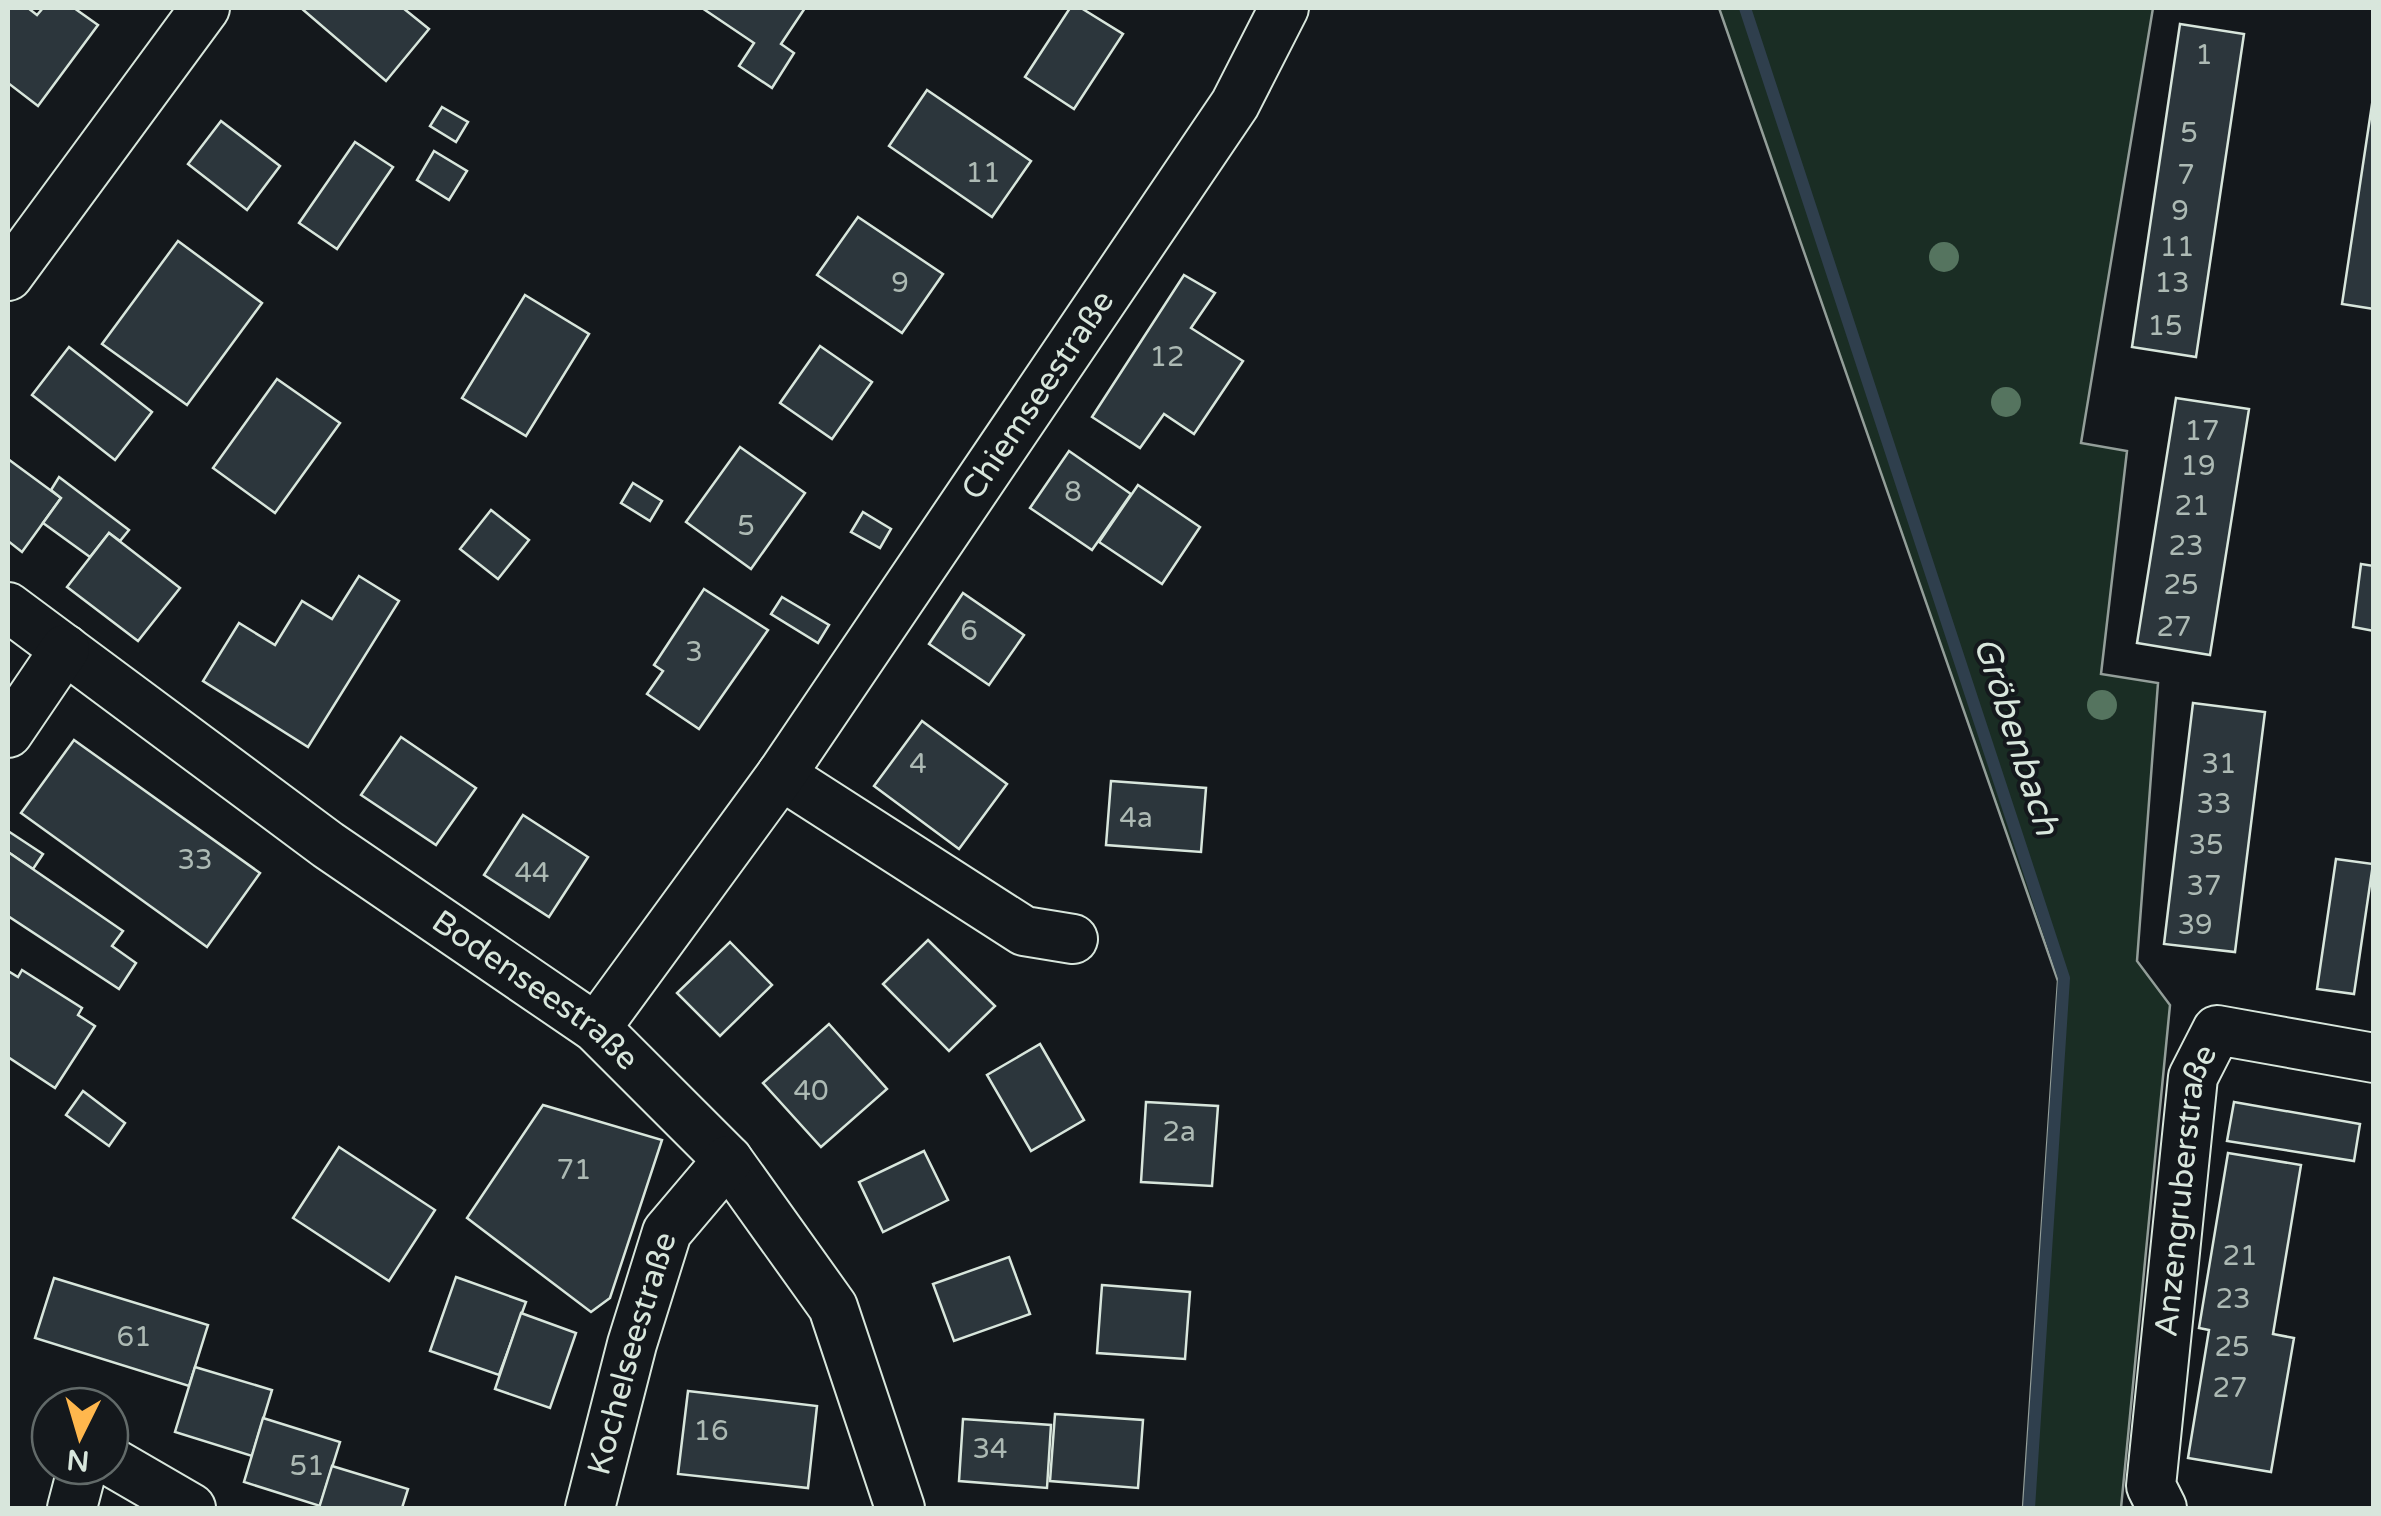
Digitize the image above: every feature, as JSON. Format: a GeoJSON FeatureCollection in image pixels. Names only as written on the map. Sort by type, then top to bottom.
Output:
{"type":"FeatureCollection","features":[{"type":"Feature","properties":{"kind":"street"},"geometry":{"type":"LineString","coordinates":[[8,276],[205,8]]}},
{"type":"Feature","properties":{"kind":"street","name":"Chiemseestraße"},"geometry":{"type":"LineString","coordinates":[[596,1028],[781,775],[1235,104],[1284,8]]}},
{"type":"Feature","properties":{"kind":"street","name":"Bodenseestraße"},"geometry":{"type":"LineString","coordinates":[[8,607],[328,844],[596,1028],[728,1160],[833,1307],[900,1508]]}},
{"type":"Feature","properties":{"kind":"street"},"geometry":{"type":"LineString","coordinates":[[8,733],[65,649]]}},
{"type":"Feature","properties":{"kind":"street"},"geometry":{"type":"LineString","coordinates":[[781,775],[1024,932],[1073,939]]}},
{"type":"Feature","properties":{"kind":"street","name":"Anzengruberstraße"},"geometry":{"type":"LineString","coordinates":[[2162,1508],[2151,1486],[2193,1077],[2217,1030],[2373,1055]]}},
{"type":"Feature","properties":{"kind":"street","name":"Kochelseestraße"},"geometry":{"type":"LineString","coordinates":[[590,1508],[632,1344],[667,1232],[728,1160]]}},
{"type":"Feature","properties":{"kind":"street"},"geometry":{"type":"LineString","coordinates":[[130,1473],[191,1508]]}},
{"type":"Feature","properties":{"kind":"green space"},"geometry":{"type":"Polygon","coordinates":[[[1719,8],[2153,8],[2081,443],[2127,451],[2101,674],[2158,683],[2137,961],[2170,1005],[2121,1508],[2023,1508],[2058,981],[1719,8]]]}},
{"type":"Feature","properties":{"kind":"building"},"geometry":{"type":"Polygon","coordinates":[[[8,8],[28,8],[37,15],[43,8],[74,8],[98,25],[38,106],[8,83],[8,8]]]}},
{"type":"Feature","properties":{"kind":"building"},"geometry":{"type":"Polygon","coordinates":[[[301,8],[403,8],[429,29],[386,81],[301,8]]]}},
{"type":"Feature","properties":{"kind":"building"},"geometry":{"type":"Polygon","coordinates":[[[702,8],[805,8],[781,44],[794,53],[772,88],[739,66],[754,43],[702,8]]]}},
{"type":"Feature","properties":{"kind":"building"},"geometry":{"type":"Polygon","coordinates":[[[1070,8],[1081,8],[1123,34],[1074,109],[1025,77],[1070,8]]]}},
{"type":"Feature","properties":{"kind":"building"},"geometry":{"type":"Polygon","coordinates":[[[2180,24],[2244,34],[2196,357],[2132,347],[2180,24]]]}},
{"type":"Feature","properties":{"kind":"building"},"geometry":{"type":"Polygon","coordinates":[[[927,90],[1031,161],[992,217],[889,146],[927,90]]]}},
{"type":"Feature","properties":{"kind":"building"},"geometry":{"type":"Polygon","coordinates":[[[2374,91],[2374,309],[2342,304],[2374,91]]]}},
{"type":"Feature","properties":{"kind":"building"},"geometry":{"type":"Polygon","coordinates":[[[442,107],[468,122],[456,142],[430,126],[442,107]]]}},
{"type":"Feature","properties":{"kind":"building"},"geometry":{"type":"Polygon","coordinates":[[[221,121],[280,166],[247,210],[188,164],[221,121]]]}},
{"type":"Feature","properties":{"kind":"building"},"geometry":{"type":"Polygon","coordinates":[[[355,142],[393,167],[337,249],[299,223],[355,142]]]}},
{"type":"Feature","properties":{"kind":"building"},"geometry":{"type":"Polygon","coordinates":[[[434,151],[467,171],[449,200],[417,180],[434,151]]]}},
{"type":"Feature","properties":{"kind":"building"},"geometry":{"type":"Polygon","coordinates":[[[858,217],[943,274],[902,333],[817,275],[858,217]]]}},
{"type":"Feature","properties":{"kind":"building"},"geometry":{"type":"Polygon","coordinates":[[[178,241],[262,303],[187,405],[102,344],[178,241]]]}},
{"type":"Feature","properties":{"kind":"building"},"geometry":{"type":"Polygon","coordinates":[[[1184,275],[1215,293],[1191,328],[1243,361],[1194,434],[1164,414],[1140,448],[1092,417],[1184,275]]]}},
{"type":"Feature","properties":{"kind":"building"},"geometry":{"type":"Polygon","coordinates":[[[525,295],[589,334],[526,436],[462,398],[525,295]]]}},
{"type":"Feature","properties":{"kind":"building"},"geometry":{"type":"Polygon","coordinates":[[[820,346],[872,382],[832,439],[780,403],[820,346]]]}},
{"type":"Feature","properties":{"kind":"building"},"geometry":{"type":"Polygon","coordinates":[[[69,347],[152,412],[115,460],[32,395],[69,347]]]}},
{"type":"Feature","properties":{"kind":"building"},"geometry":{"type":"Polygon","coordinates":[[[277,379],[340,423],[275,513],[213,468],[277,379]]]}},
{"type":"Feature","properties":{"kind":"building"},"geometry":{"type":"Polygon","coordinates":[[[2176,398],[2249,409],[2210,655],[2137,643],[2176,398]]]}},
{"type":"Feature","properties":{"kind":"building"},"geometry":{"type":"Polygon","coordinates":[[[740,447],[805,493],[751,569],[686,522],[740,447]]]}},
{"type":"Feature","properties":{"kind":"building"},"geometry":{"type":"Polygon","coordinates":[[[1069,451],[1131,494],[1092,550],[1030,508],[1069,451]]]}},
{"type":"Feature","properties":{"kind":"building"},"geometry":{"type":"Polygon","coordinates":[[[8,459],[61,498],[22,552],[8,541],[8,459]]]}},
{"type":"Feature","properties":{"kind":"building"},"geometry":{"type":"Polygon","coordinates":[[[59,477],[129,530],[120,541],[109,533],[90,557],[43,523],[61,498],[51,490],[59,477]]]}},
{"type":"Feature","properties":{"kind":"building"},"geometry":{"type":"Polygon","coordinates":[[[633,483],[662,501],[650,521],[621,503],[633,483]]]}},
{"type":"Feature","properties":{"kind":"building"},"geometry":{"type":"Polygon","coordinates":[[[1138,485],[1200,527],[1162,584],[1099,542],[1138,485]]]}},
{"type":"Feature","properties":{"kind":"building"},"geometry":{"type":"Polygon","coordinates":[[[491,510],[529,540],[498,579],[460,549],[491,510]]]}},
{"type":"Feature","properties":{"kind":"building"},"geometry":{"type":"Polygon","coordinates":[[[863,512],[891,529],[880,548],[851,532],[863,512]]]}},
{"type":"Feature","properties":{"kind":"building"},"geometry":{"type":"Polygon","coordinates":[[[109,533],[180,588],[138,641],[67,587],[109,533]]]}},
{"type":"Feature","properties":{"kind":"building"},"geometry":{"type":"Polygon","coordinates":[[[2361,564],[2374,566],[2374,631],[2353,627],[2361,564]]]}},
{"type":"Feature","properties":{"kind":"building"},"geometry":{"type":"Polygon","coordinates":[[[359,576],[399,601],[308,747],[203,681],[239,623],[275,645],[302,601],[332,619],[359,576]]]}},
{"type":"Feature","properties":{"kind":"building"},"geometry":{"type":"Polygon","coordinates":[[[704,589],[768,630],[699,729],[647,694],[663,671],[654,665],[704,589]]]}},
{"type":"Feature","properties":{"kind":"building"},"geometry":{"type":"Polygon","coordinates":[[[963,593],[1024,635],[989,685],[929,644],[963,593]]]}},
{"type":"Feature","properties":{"kind":"building"},"geometry":{"type":"Polygon","coordinates":[[[782,597],[829,625],[818,643],[771,614],[782,597]]]}},
{"type":"Feature","properties":{"kind":"building"},"geometry":{"type":"Polygon","coordinates":[[[2193,703],[2265,712],[2235,952],[2164,944],[2193,703]]]}},
{"type":"Feature","properties":{"kind":"building"},"geometry":{"type":"Polygon","coordinates":[[[922,721],[1007,784],[959,849],[874,786],[922,721]]]}},
{"type":"Feature","properties":{"kind":"building"},"geometry":{"type":"Polygon","coordinates":[[[401,737],[476,788],[436,845],[361,795],[401,737]]]}},
{"type":"Feature","properties":{"kind":"building"},"geometry":{"type":"Polygon","coordinates":[[[74,740],[260,873],[207,947],[21,813],[74,740]]]}},
{"type":"Feature","properties":{"kind":"building"},"geometry":{"type":"Polygon","coordinates":[[[1111,781],[1206,788],[1201,852],[1106,845],[1111,781]]]}},
{"type":"Feature","properties":{"kind":"building"},"geometry":{"type":"Polygon","coordinates":[[[523,815],[588,857],[549,917],[484,875],[523,815]]]}},
{"type":"Feature","properties":{"kind":"building"},"geometry":{"type":"Polygon","coordinates":[[[8,831],[43,854],[33,869],[8,852],[8,831]]]}},
{"type":"Feature","properties":{"kind":"building"},"geometry":{"type":"Polygon","coordinates":[[[8,852],[123,931],[112,946],[136,963],[119,989],[8,916],[8,852]]]}},
{"type":"Feature","properties":{"kind":"building"},"geometry":{"type":"Polygon","coordinates":[[[2336,859],[2373,864],[2354,994],[2317,989],[2336,859]]]}},
{"type":"Feature","properties":{"kind":"building"},"geometry":{"type":"Polygon","coordinates":[[[928,940],[995,1006],[949,1051],[883,984],[928,940]]]}},
{"type":"Feature","properties":{"kind":"building"},"geometry":{"type":"Polygon","coordinates":[[[730,942],[772,985],[720,1036],[677,993],[730,942]]]}},
{"type":"Feature","properties":{"kind":"building"},"geometry":{"type":"Polygon","coordinates":[[[22,970],[82,1008],[78,1015],[95,1026],[55,1088],[8,1057],[8,971],[18,977],[22,970]]]}},
{"type":"Feature","properties":{"kind":"building"},"geometry":{"type":"Polygon","coordinates":[[[829,1024],[887,1089],[821,1147],[763,1083],[829,1024]]]}},
{"type":"Feature","properties":{"kind":"building"},"geometry":{"type":"Polygon","coordinates":[[[1040,1044],[1084,1120],[1031,1151],[987,1075],[1040,1044]]]}},
{"type":"Feature","properties":{"kind":"building"},"geometry":{"type":"Polygon","coordinates":[[[83,1091],[125,1123],[109,1146],[66,1115],[83,1091]]]}},
{"type":"Feature","properties":{"kind":"building"},"geometry":{"type":"Polygon","coordinates":[[[1146,1102],[1218,1106],[1212,1186],[1141,1182],[1146,1102]]]}},
{"type":"Feature","properties":{"kind":"building"},"geometry":{"type":"Polygon","coordinates":[[[2234,1102],[2360,1124],[2354,1161],[2227,1141],[2234,1102]]]}},
{"type":"Feature","properties":{"kind":"building"},"geometry":{"type":"Polygon","coordinates":[[[543,1105],[662,1140],[610,1298],[591,1312],[467,1218],[543,1105]]]}},
{"type":"Feature","properties":{"kind":"building"},"geometry":{"type":"Polygon","coordinates":[[[339,1147],[435,1210],[389,1281],[293,1218],[339,1147]]]}},
{"type":"Feature","properties":{"kind":"building"},"geometry":{"type":"Polygon","coordinates":[[[924,1151],[948,1200],[883,1232],[859,1182],[924,1151]]]}},
{"type":"Feature","properties":{"kind":"building"},"geometry":{"type":"Polygon","coordinates":[[[2228,1153],[2301,1165],[2273,1334],[2294,1338],[2271,1472],[2188,1458],[2209,1330],[2199,1328],[2228,1153]]]}},
{"type":"Feature","properties":{"kind":"building"},"geometry":{"type":"Polygon","coordinates":[[[1009,1257],[1030,1314],[954,1341],[933,1284],[1009,1257]]]}},
{"type":"Feature","properties":{"kind":"building"},"geometry":{"type":"Polygon","coordinates":[[[456,1277],[526,1302],[499,1375],[430,1351],[456,1277]]]}},
{"type":"Feature","properties":{"kind":"building"},"geometry":{"type":"Polygon","coordinates":[[[54,1278],[208,1325],[189,1386],[35,1338],[54,1278]]]}},
{"type":"Feature","properties":{"kind":"building"},"geometry":{"type":"Polygon","coordinates":[[[1102,1285],[1190,1292],[1185,1359],[1097,1353],[1102,1285]]]}},
{"type":"Feature","properties":{"kind":"building"},"geometry":{"type":"Polygon","coordinates":[[[521,1313],[576,1333],[550,1408],[495,1389],[521,1313]]]}},
{"type":"Feature","properties":{"kind":"building"},"geometry":{"type":"Polygon","coordinates":[[[195,1367],[272,1390],[252,1456],[175,1432],[195,1367]]]}},
{"type":"Feature","properties":{"kind":"building"},"geometry":{"type":"Polygon","coordinates":[[[688,1391],[817,1406],[808,1488],[678,1474],[688,1391]]]}},
{"type":"Feature","properties":{"kind":"building"},"geometry":{"type":"Polygon","coordinates":[[[1055,1414],[1143,1420],[1138,1488],[1050,1481],[1055,1414]]]}},
{"type":"Feature","properties":{"kind":"building"},"geometry":{"type":"Polygon","coordinates":[[[263,1418],[340,1442],[320,1506],[244,1482],[263,1418]]]}},
{"type":"Feature","properties":{"kind":"building"},"geometry":{"type":"Polygon","coordinates":[[[963,1419],[1051,1425],[1047,1488],[959,1481],[963,1419]]]}},
{"type":"Feature","properties":{"kind":"building"},"geometry":{"type":"Polygon","coordinates":[[[332,1466],[408,1489],[402,1508],[319,1508],[332,1466]]]}},
{"type":"Feature","properties":{"kind":"waterway","name":"Gröbenbach"},"geometry":{"type":"LineString","coordinates":[[1745,8],[2064,978],[2029,1508]]}}]}
